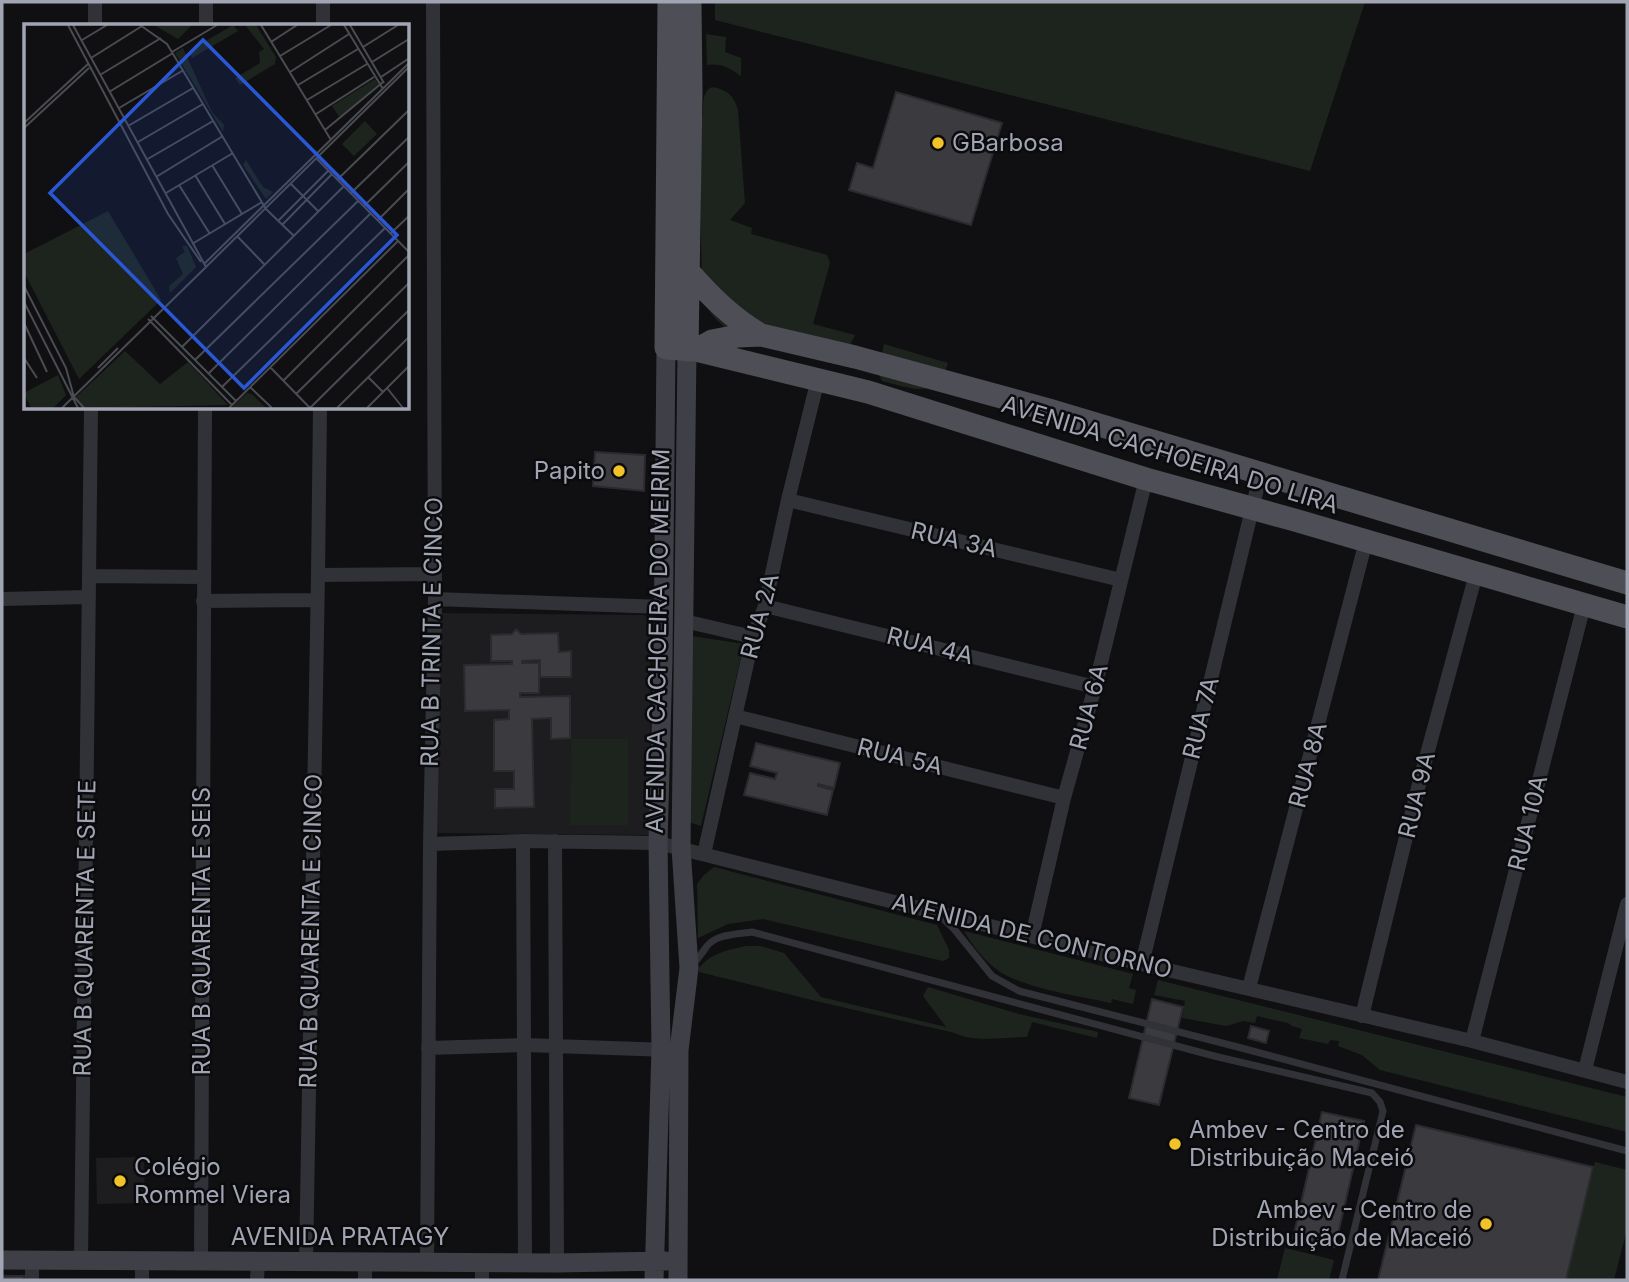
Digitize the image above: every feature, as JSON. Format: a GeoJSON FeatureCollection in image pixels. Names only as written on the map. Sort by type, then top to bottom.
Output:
{"type":"FeatureCollection","features":[{"type":"Feature","properties":{"kind":"main road","name":"AVENIDA CACHOEIRA DO MEIRIM"},"geometry":{"type":"LineString","coordinates":[[669,2],[683,349]]}},
{"type":"Feature","properties":{"kind":"main road","name":"AVENIDA CACHOEIRA DO MEIRIM"},"geometry":{"type":"LineString","coordinates":[[683,349],[690,272],[690,2]]}},
{"type":"Feature","properties":{"kind":"main road"},"geometry":{"type":"LineString","coordinates":[[690,272],[715,302],[757,335]]}},
{"type":"Feature","properties":{"kind":"main road","name":"AVENIDA CACHOEIRA DO LIRA"},"geometry":{"type":"LineString","coordinates":[[683,349],[738,336],[757,335],[855,356],[1261,472],[1627,583]]}},
{"type":"Feature","properties":{"kind":"main road"},"geometry":{"type":"LineString","coordinates":[[744,362],[739,348],[748,337],[757,335]]}},
{"type":"Feature","properties":{"kind":"main road","name":"AVENIDA CACHOEIRA DO LIRA"},"geometry":{"type":"LineString","coordinates":[[683,349],[818,379],[908,404],[1146,479],[1627,617]]}},
{"type":"Feature","properties":{"kind":"street"},"geometry":{"type":"LineString","coordinates":[[95,2],[95,24]]}},
{"type":"Feature","properties":{"kind":"street"},"geometry":{"type":"LineString","coordinates":[[206,2],[206,24]]}},
{"type":"Feature","properties":{"kind":"street"},"geometry":{"type":"LineString","coordinates":[[323,2],[323,24]]}},
{"type":"Feature","properties":{"kind":"street","name":"RUA B TRINTA E CINCO"},"geometry":{"type":"LineString","coordinates":[[427,1262],[435,599],[433,2]]}},
{"type":"Feature","properties":{"kind":"street","name":"AVENIDA CACHOEIRA DO MEIRIM"},"geometry":{"type":"LineString","coordinates":[[678,1280],[670,1050],[658,842],[663,607],[683,349]]}},
{"type":"Feature","properties":{"kind":"street","name":"AVENIDA CACHOEIRA DO MEIRIM"},"geometry":{"type":"LineString","coordinates":[[654,1271],[670,1050],[689,968],[681,848],[683,349]]}},
{"type":"Feature","properties":{"kind":"street","name":"RUA 2A"},"geometry":{"type":"LineString","coordinates":[[704,854],[753,637],[765,606],[818,379]]}},
{"type":"Feature","properties":{"kind":"street","name":"RUA B QUARENTA E SETE"},"geometry":{"type":"LineString","coordinates":[[81,1260],[91,410]]}},
{"type":"Feature","properties":{"kind":"street","name":"RUA B QUARENTA E SEIS"},"geometry":{"type":"LineString","coordinates":[[201,1261],[205,410]]}},
{"type":"Feature","properties":{"kind":"street","name":"RUA B QUARENTA E CINCO"},"geometry":{"type":"LineString","coordinates":[[306,1261],[320,410]]}},
{"type":"Feature","properties":{"kind":"street","name":"RUA 7A"},"geometry":{"type":"LineString","coordinates":[[1142,964],[1261,472]]}},
{"type":"Feature","properties":{"kind":"street","name":"RUA 6A"},"geometry":{"type":"LineString","coordinates":[[1032,936],[1064,798],[1095,687],[1146,479]]}},
{"type":"Feature","properties":{"kind":"street","name":"RUA 3A"},"geometry":{"type":"LineString","coordinates":[[788,500],[1121,580]]}},
{"type":"Feature","properties":{"kind":"street","name":"RUA 8A"},"geometry":{"type":"LineString","coordinates":[[1249,988],[1366,541]]}},
{"type":"Feature","properties":{"kind":"street"},"geometry":{"type":"LineString","coordinates":[[318,575],[434,574]]}},
{"type":"Feature","properties":{"kind":"street","name":"RUA 9A"},"geometry":{"type":"LineString","coordinates":[[1362,1016],[1420,780],[1476,574]]}},
{"type":"Feature","properties":{"kind":"street"},"geometry":{"type":"LineString","coordinates":[[89,576],[204,577]]}},
{"type":"Feature","properties":{"kind":"street"},"geometry":{"type":"LineString","coordinates":[[2,598],[89,597]]}},
{"type":"Feature","properties":{"kind":"street"},"geometry":{"type":"LineString","coordinates":[[435,599],[663,607]]}},
{"type":"Feature","properties":{"kind":"street"},"geometry":{"type":"LineString","coordinates":[[203,601],[317,600]]}},
{"type":"Feature","properties":{"kind":"street","name":"RUA 10A"},"geometry":{"type":"LineString","coordinates":[[1472,1041],[1584,605]]}},
{"type":"Feature","properties":{"kind":"street","name":"RUA 4A"},"geometry":{"type":"LineString","coordinates":[[765,606],[1095,687]]}},
{"type":"Feature","properties":{"kind":"street"},"geometry":{"type":"LineString","coordinates":[[684,621],[753,637]]}},
{"type":"Feature","properties":{"kind":"street","name":"RUA 5A"},"geometry":{"type":"LineString","coordinates":[[736,716],[1064,798]]}},
{"type":"Feature","properties":{"kind":"street"},"geometry":{"type":"LineString","coordinates":[[523,841],[525,1262]]}},
{"type":"Feature","properties":{"kind":"street","name":"AVENIDA DE CONTORNO"},"geometry":{"type":"LineString","coordinates":[[430,844],[523,841],[658,842],[1142,964],[1472,1041],[1627,1082]]}},
{"type":"Feature","properties":{"kind":"street"},"geometry":{"type":"LineString","coordinates":[[555,841],[556,1263]]}},
{"type":"Feature","properties":{"kind":"street"},"geometry":{"type":"LineString","coordinates":[[1585,1070],[1627,904]]}},
{"type":"Feature","properties":{"kind":"street"},"geometry":{"type":"LineString","coordinates":[[428,1048],[525,1045],[670,1050]]}},
{"type":"Feature","properties":{"kind":"street","name":"AVENIDA PRATAGY"},"geometry":{"type":"LineString","coordinates":[[2,1259],[81,1260],[142,1270],[201,1261],[258,1270],[306,1261],[365,1271],[427,1262],[482,1271],[525,1262],[654,1271],[678,1260]]}},
{"type":"Feature","properties":{"kind":"street"},"geometry":{"type":"LineString","coordinates":[[32,1260],[32,1280]]}},
{"type":"Feature","properties":{"kind":"lane"},"geometry":{"type":"LineString","coordinates":[[935,912],[954,929],[992,976],[1019,991],[1627,1151]]}},
{"type":"Feature","properties":{"kind":"lane"},"geometry":{"type":"LineString","coordinates":[[689,968],[701,957],[708,944],[717,938],[752,932],[1214,1056],[1371,1093],[1380,1102],[1383,1111],[1342,1280]]}},
{"type":"Feature","properties":{"kind":"shaded area"},"geometry":{"type":"Polygon","coordinates":[[[715,2],[1365,2],[1310,171],[715,20],[715,2]]]}},
{"type":"Feature","properties":{"kind":"shaded area"},"geometry":{"type":"Polygon","coordinates":[[[706,34],[726,37],[725,52],[741,58],[741,76],[725,67],[707,65],[706,34]]]}},
{"type":"Feature","properties":{"kind":"shaded area"},"geometry":{"type":"Polygon","coordinates":[[[712,87],[729,94],[738,110],[745,203],[730,220],[752,228],[751,234],[827,255],[830,263],[813,324],[855,335],[844,352],[727,329],[712,315],[707,306],[702,287],[699,126],[705,95],[712,87]]]}},
{"type":"Feature","properties":{"kind":"shaded area"},"geometry":{"type":"Polygon","coordinates":[[[884,344],[948,363],[937,383],[929,387],[912,388],[882,381],[878,372],[884,344]]]}},
{"type":"Feature","properties":{"kind":"shaded area"},"geometry":{"type":"Polygon","coordinates":[[[439,613],[643,615],[650,619],[651,835],[437,833],[439,613]]]}},
{"type":"Feature","properties":{"kind":"shaded area"},"geometry":{"type":"Polygon","coordinates":[[[692,636],[744,644],[701,826],[689,822],[692,636]]]}},
{"type":"Feature","properties":{"kind":"shaded area"},"geometry":{"type":"Polygon","coordinates":[[[571,739],[628,739],[628,825],[570,825],[571,739]]]}},
{"type":"Feature","properties":{"kind":"shaded area"},"geometry":{"type":"Polygon","coordinates":[[[714,867],[937,925],[949,950],[949,958],[943,961],[763,919],[728,924],[698,938],[697,884],[714,867]]]}},
{"type":"Feature","properties":{"kind":"shaded area"},"geometry":{"type":"Polygon","coordinates":[[[964,931],[1133,974],[1129,988],[1136,990],[1133,1004],[1112,999],[1111,1003],[1051,990],[1007,976],[978,952],[964,931]]]}},
{"type":"Feature","properties":{"kind":"shaded area"},"geometry":{"type":"Polygon","coordinates":[[[746,946],[760,946],[784,953],[821,997],[946,1027],[923,996],[928,987],[1019,1014],[1098,1032],[1097,1038],[1032,1022],[1027,1037],[971,1038],[699,972],[699,968],[714,956],[746,946]]]}},
{"type":"Feature","properties":{"kind":"shaded area"},"geometry":{"type":"Polygon","coordinates":[[[1158,980],[1627,1097],[1627,1132],[1380,1070],[1362,1055],[1338,1046],[1339,1041],[1330,1040],[1328,1044],[1299,1038],[1302,1029],[1288,1023],[1257,1016],[1255,1023],[1243,1021],[1226,1026],[1182,1018],[1185,1001],[1154,995],[1158,980]]]}},
{"type":"Feature","properties":{"kind":"shaded area","name":"Colégio Rommel Viera"},"geometry":{"type":"Polygon","coordinates":[[[144,1157],[145,1203],[97,1204],[96,1158],[144,1157]]]}},
{"type":"Feature","properties":{"kind":"shaded area"},"geometry":{"type":"Polygon","coordinates":[[[1595,1162],[1627,1170],[1627,1229],[1614,1280],[1565,1280],[1595,1162]]]}},
{"type":"Feature","properties":{"kind":"shaded area"},"geometry":{"type":"Polygon","coordinates":[[[1285,1248],[1334,1260],[1329,1280],[1277,1280],[1285,1248]]]}},
{"type":"Feature","properties":{"kind":"building","name":"GBarbosa"},"geometry":{"type":"Polygon","coordinates":[[[896,92],[1002,123],[971,225],[849,190],[857,163],[873,168],[896,92]]]}},
{"type":"Feature","properties":{"kind":"building","name":"Papito"},"geometry":{"type":"Polygon","coordinates":[[[595,452],[645,455],[644,491],[593,486],[595,452]]]}},
{"type":"Feature","properties":{"kind":"building"},"geometry":{"type":"Polygon","coordinates":[[[516,629],[521,634],[558,633],[559,652],[571,651],[571,677],[540,677],[540,660],[522,661],[539,663],[539,693],[520,693],[520,697],[570,696],[570,738],[551,739],[551,718],[532,719],[534,807],[495,808],[495,789],[514,789],[514,771],[494,771],[494,720],[509,719],[509,710],[465,711],[464,665],[512,664],[512,661],[491,661],[491,635],[512,634],[516,629]]]}},
{"type":"Feature","properties":{"kind":"building"},"geometry":{"type":"Polygon","coordinates":[[[756,743],[840,763],[834,788],[818,784],[833,790],[827,815],[744,795],[750,773],[775,779],[777,773],[750,766],[756,743]]]}},
{"type":"Feature","properties":{"kind":"building"},"geometry":{"type":"Polygon","coordinates":[[[1152,999],[1183,1007],[1159,1105],[1129,1098],[1152,999]]]}},
{"type":"Feature","properties":{"kind":"building"},"geometry":{"type":"Polygon","coordinates":[[[1251,1026],[1269,1031],[1266,1043],[1248,1038],[1251,1026]]]}},
{"type":"Feature","properties":{"kind":"building"},"geometry":{"type":"Polygon","coordinates":[[[1322,1112],[1364,1121],[1335,1247],[1293,1238],[1322,1112]]]}},
{"type":"Feature","properties":{"kind":"building","name":"Ambev - Centro de Distribuição de Maceió"},"geometry":{"type":"Polygon","coordinates":[[[1416,1125],[1593,1167],[1566,1280],[1378,1280],[1416,1125]]]}},
{"type":"Feature","properties":{"kind":"building"},"geometry":{"type":"Polygon","coordinates":[[[3,1276],[24,1276],[24,1280],[3,1280],[3,1276]]]}},
{"type":"Feature","properties":{"kind":"place","name":"GBarbosa"},"geometry":{"type":"Point","coordinates":[938,143]}},
{"type":"Feature","properties":{"kind":"place","name":"Papito"},"geometry":{"type":"Point","coordinates":[619,471]}},
{"type":"Feature","properties":{"kind":"place","name":"Ambev - Centro de Distribuição Maceió"},"geometry":{"type":"Point","coordinates":[1175,1144]}},
{"type":"Feature","properties":{"kind":"place","name":"Colégio Rommel Viera"},"geometry":{"type":"Point","coordinates":[120,1181]}},
{"type":"Feature","properties":{"kind":"place","name":"Ambev - Centro de Distribuição de Maceió"},"geometry":{"type":"Point","coordinates":[1486,1224]}}]}
